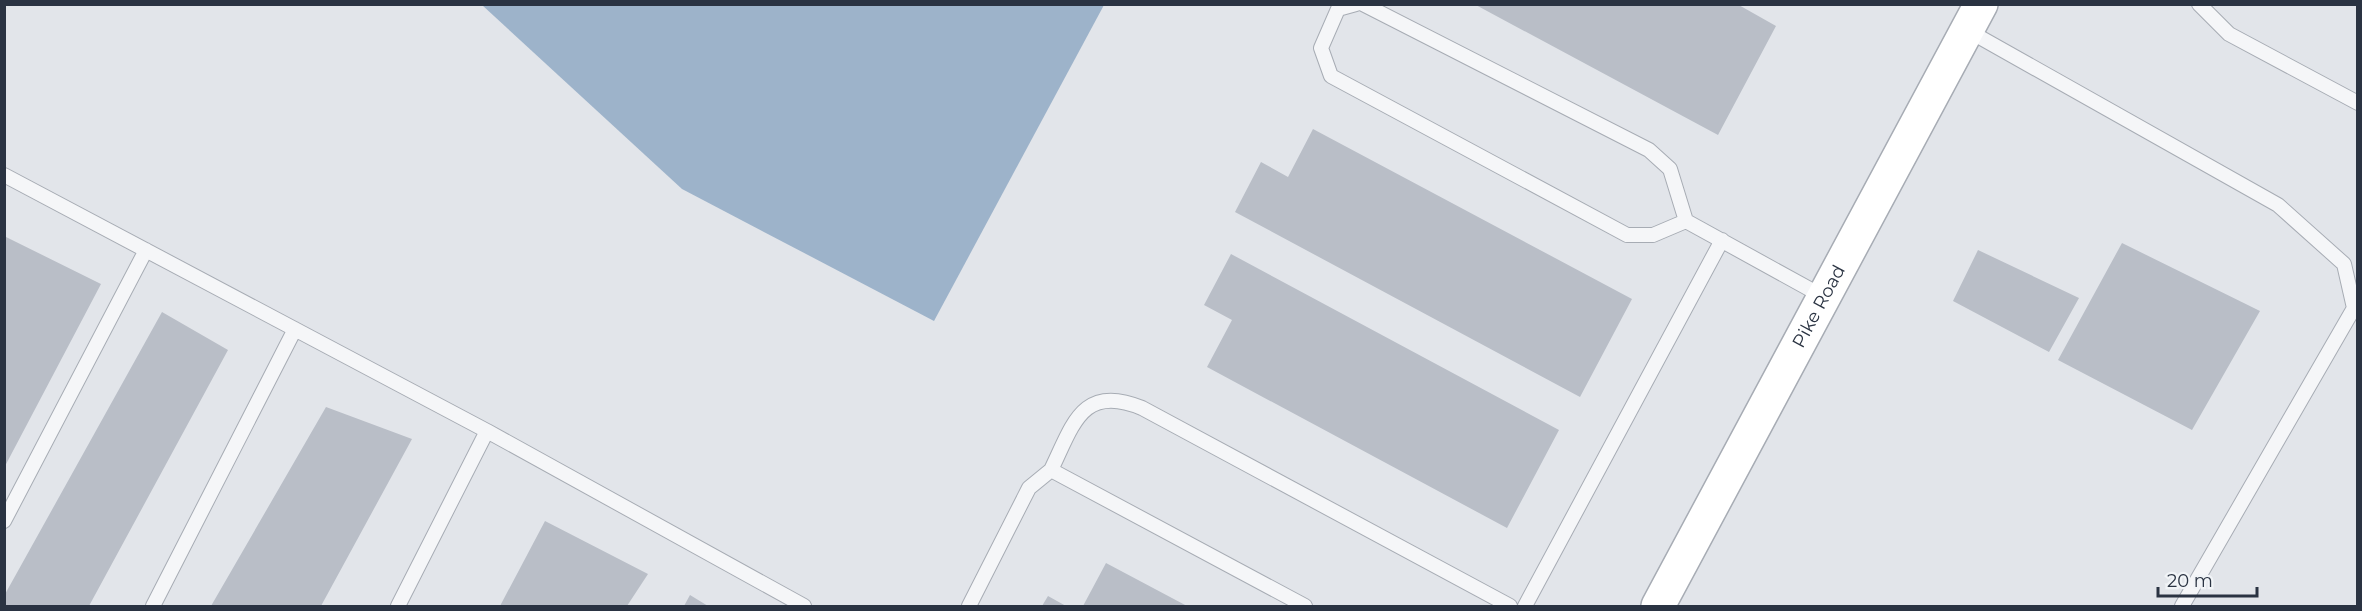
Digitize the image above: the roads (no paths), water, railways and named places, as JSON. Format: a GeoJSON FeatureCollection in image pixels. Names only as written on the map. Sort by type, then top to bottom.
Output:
{"type":"FeatureCollection","features":[{"type":"Feature","properties":{"kind":"street","name":"Pike Road"},"geometry":{"type":"LineString","coordinates":[[1658,606],[1974,17]]}},
{"type":"Feature","properties":{"kind":"lane"},"geometry":{"type":"LineString","coordinates":[[1356,4],[1338,9],[1320,48],[1331,76],[1627,235],[1653,235],[1686,221]]}},
{"type":"Feature","properties":{"kind":"lane"},"geometry":{"type":"LineString","coordinates":[[1362,4],[1649,150],[1670,169],[1686,221],[1824,297]]}},
{"type":"Feature","properties":{"kind":"lane"},"geometry":{"type":"LineString","coordinates":[[2205,7],[2229,34],[2358,102]]}},
{"type":"Feature","properties":{"kind":"lane"},"geometry":{"type":"LineString","coordinates":[[1974,17],[2278,205],[2344,264],[2354,308],[2182,606]]}},
{"type":"Feature","properties":{"kind":"lane"},"geometry":{"type":"LineString","coordinates":[[4,175],[487,431],[804,606]]}},
{"type":"Feature","properties":{"kind":"lane"},"geometry":{"type":"LineString","coordinates":[[1525,606],[1722,240]]}},
{"type":"Feature","properties":{"kind":"lane"},"geometry":{"type":"LineString","coordinates":[[4,521],[146,250]]}},
{"type":"Feature","properties":{"kind":"lane"},"geometry":{"type":"LineString","coordinates":[[153,606],[295,329]]}},
{"type":"Feature","properties":{"kind":"lane"},"geometry":{"type":"LineString","coordinates":[[969,606],[1029,488],[1052,470],[1074,421],[1085,409],[1098,402],[1111,400],[1124,400],[1153,413],[1510,606]]}},
{"type":"Feature","properties":{"kind":"lane"},"geometry":{"type":"LineString","coordinates":[[398,606],[487,431]]}},
{"type":"Feature","properties":{"kind":"lane"},"geometry":{"type":"LineString","coordinates":[[1052,470],[1305,606]]}},
{"type":"Feature","properties":{"kind":"water"},"geometry":{"type":"Polygon","coordinates":[[[482,5],[1104,5],[934,321],[682,189],[482,5]]]}}]}
